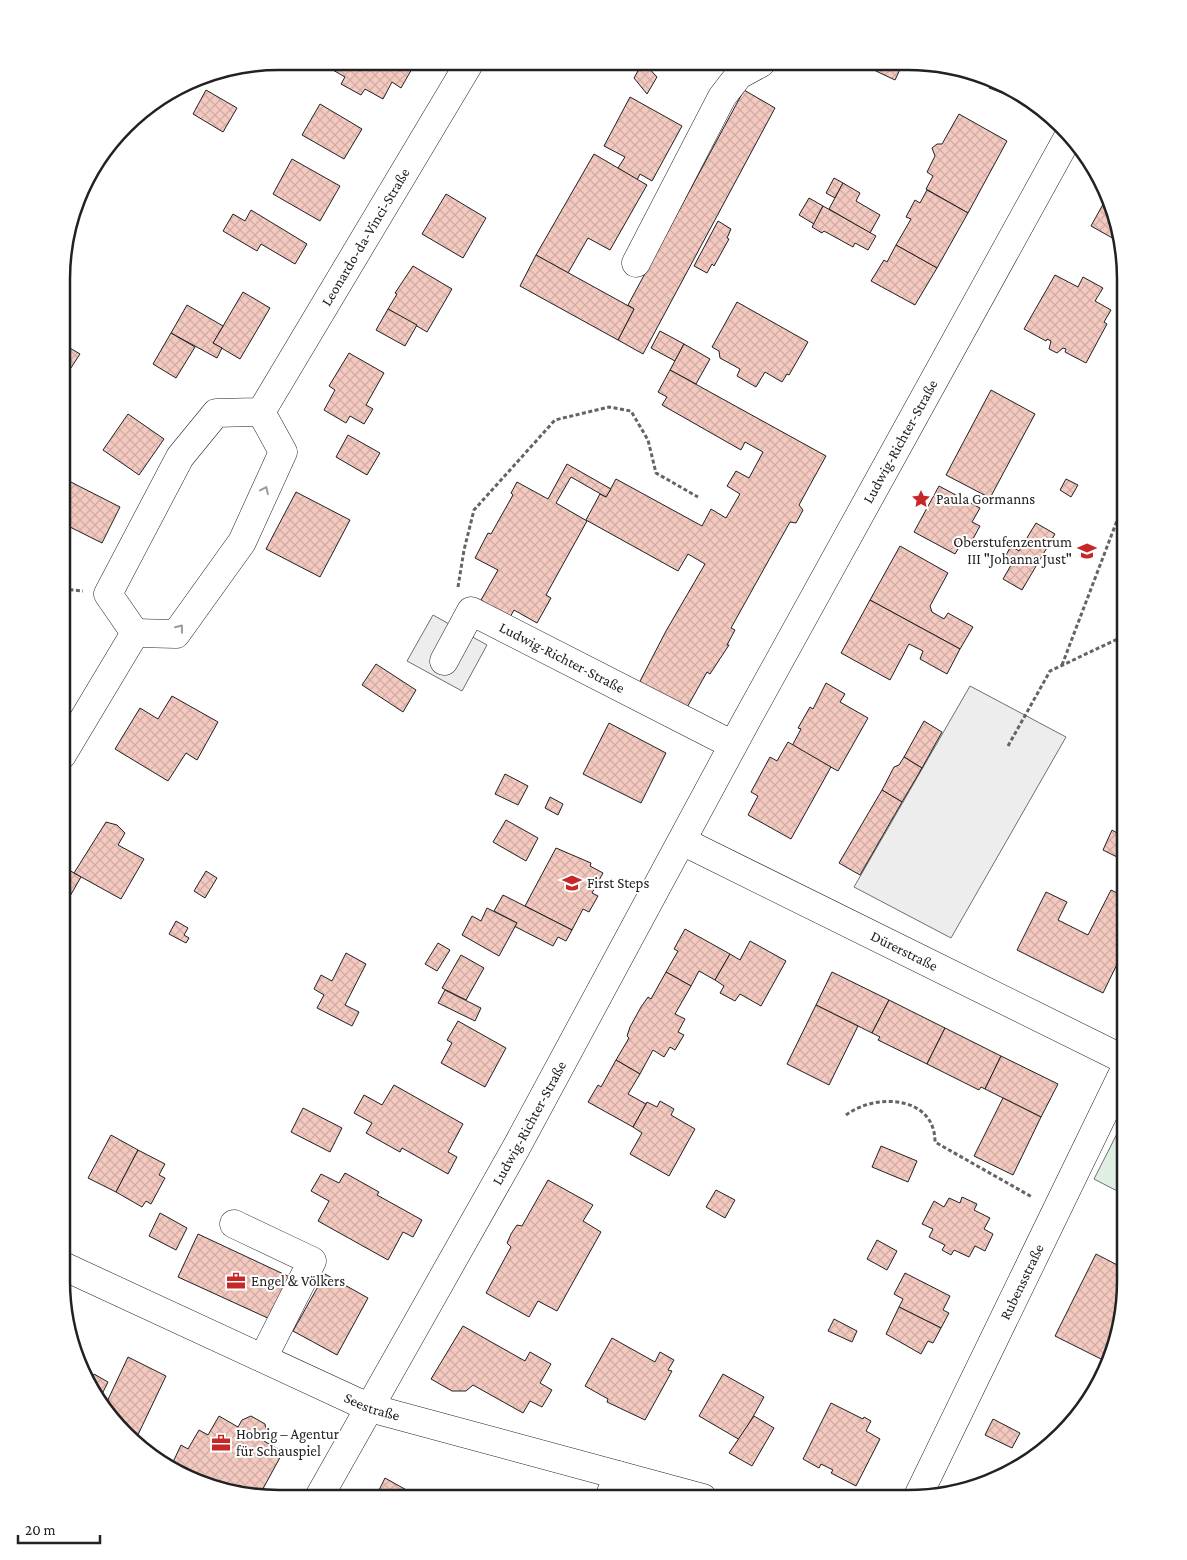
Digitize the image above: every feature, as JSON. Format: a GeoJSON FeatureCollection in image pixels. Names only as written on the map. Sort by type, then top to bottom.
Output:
{"type":"FeatureCollection","features":[{"type":"Feature","properties":{"kind":"street","name":"Leonardo-da-Vinci-Straße"},"geometry":{"type":"LineString","coordinates":[[261,412],[465,70]]}},
{"type":"Feature","properties":{"kind":"street"},"geometry":{"type":"LineString","coordinates":[[636,263],[722,97],[739,75],[748,70]]}},
{"type":"Feature","properties":{"kind":"street","name":"Ludwig-Richter-Straße"},"geometry":{"type":"LineString","coordinates":[[322,1490],[516,1148],[733,745],[1066,142]]}},
{"type":"Feature","properties":{"kind":"street"},"geometry":{"type":"LineString","coordinates":[[261,412],[283,452],[242,542],[176,634],[135,634],[108,594],[176,465],[216,413],[261,412]]}},
{"type":"Feature","properties":{"kind":"street"},"geometry":{"type":"LineString","coordinates":[[444,661],[472,611]]}},
{"type":"Feature","properties":{"kind":"street","name":"Ludwig-Richter-Straße"},"geometry":{"type":"LineString","coordinates":[[472,611],[733,745]]}},
{"type":"Feature","properties":{"kind":"street"},"geometry":{"type":"LineString","coordinates":[[70,742],[135,634]]}},
{"type":"Feature","properties":{"kind":"street","name":"Dürerstraße"},"geometry":{"type":"LineString","coordinates":[[682,841],[1117,1056]]}},
{"type":"Feature","properties":{"kind":"street","name":"Rubensstraße"},"geometry":{"type":"LineString","coordinates":[[921,1490],[1117,1086]]}},
{"type":"Feature","properties":{"kind":"street"},"geometry":{"type":"LineString","coordinates":[[234,1224],[312,1261],[263,1358]]}},
{"type":"Feature","properties":{"kind":"street","name":"Seestraße"},"geometry":{"type":"LineString","coordinates":[[70,1269],[370,1408],[613,1486],[643,1490]]}},
{"type":"Feature","properties":{"kind":"path"},"geometry":{"type":"LineString","coordinates":[[472,611],[456,594],[474,510],[555,420],[609,406],[631,411],[648,440],[656,473],[698,497]]}},
{"type":"Feature","properties":{"kind":"path"},"geometry":{"type":"LineString","coordinates":[[1062,665],[1117,521]]}},
{"type":"Feature","properties":{"kind":"path"},"geometry":{"type":"LineString","coordinates":[[1008,746],[1050,671],[1117,639]]}},
{"type":"Feature","properties":{"kind":"path"},"geometry":{"type":"LineString","coordinates":[[846,1115],[857,1107],[878,1101],[892,1100],[909,1105],[924,1114],[935,1136],[935,1142],[1057,1211]]}},
{"type":"Feature","properties":{"kind":"green space"},"geometry":{"type":"Polygon","coordinates":[[[1117,1134],[1117,1191],[1094,1179],[1117,1134]]]}},
{"type":"Feature","properties":{"kind":"shaded area"},"geometry":{"type":"Polygon","coordinates":[[[433,615],[487,645],[462,691],[407,661],[433,615]]]}},
{"type":"Feature","properties":{"kind":"shaded area"},"geometry":{"type":"Polygon","coordinates":[[[970,686],[1066,737],[951,938],[854,887],[970,686]]]}},
{"type":"Feature","properties":{"kind":"building"},"geometry":{"type":"Polygon","coordinates":[[[333,70],[411,70],[401,88],[392,82],[383,99],[365,89],[361,95],[341,84],[345,77],[333,70]]]}},
{"type":"Feature","properties":{"kind":"building"},"geometry":{"type":"Polygon","coordinates":[[[638,70],[650,70],[657,77],[647,94],[634,78],[638,70]]]}},
{"type":"Feature","properties":{"kind":"building"},"geometry":{"type":"Polygon","coordinates":[[[874,70],[900,70],[895,80],[874,70]]]}},
{"type":"Feature","properties":{"kind":"building"},"geometry":{"type":"Polygon","coordinates":[[[206,90],[237,108],[223,132],[193,114],[206,90]]]}},
{"type":"Feature","properties":{"kind":"building"},"geometry":{"type":"Polygon","coordinates":[[[744,90],[775,108],[643,354],[618,340],[634,309],[628,305],[744,90]]]}},
{"type":"Feature","properties":{"kind":"building"},"geometry":{"type":"Polygon","coordinates":[[[630,97],[682,126],[652,181],[640,174],[637,180],[618,168],[625,157],[604,146],[630,97]]]}},
{"type":"Feature","properties":{"kind":"building"},"geometry":{"type":"Polygon","coordinates":[[[320,104],[362,129],[344,159],[302,135],[320,104]]]}},
{"type":"Feature","properties":{"kind":"building"},"geometry":{"type":"Polygon","coordinates":[[[959,114],[1007,141],[968,213],[926,189],[933,176],[927,172],[935,156],[932,148],[937,144],[942,144],[959,114]]]}},
{"type":"Feature","properties":{"kind":"building"},"geometry":{"type":"Polygon","coordinates":[[[594,154],[647,185],[610,250],[588,238],[568,273],[536,255],[594,154]]]}},
{"type":"Feature","properties":{"kind":"building"},"geometry":{"type":"Polygon","coordinates":[[[292,159],[340,186],[320,221],[273,194],[292,159]]]}},
{"type":"Feature","properties":{"kind":"building"},"geometry":{"type":"Polygon","coordinates":[[[834,178],[843,183],[835,198],[826,193],[834,178]]]}},
{"type":"Feature","properties":{"kind":"building"},"geometry":{"type":"Polygon","coordinates":[[[843,183],[860,193],[856,201],[880,215],[870,233],[829,209],[843,183]]]}},
{"type":"Feature","properties":{"kind":"building"},"geometry":{"type":"Polygon","coordinates":[[[927,190],[968,213],[937,268],[896,245],[911,219],[906,217],[915,200],[920,203],[927,190]]]}},
{"type":"Feature","properties":{"kind":"building"},"geometry":{"type":"Polygon","coordinates":[[[446,194],[486,218],[463,258],[422,234],[446,194]]]}},
{"type":"Feature","properties":{"kind":"building"},"geometry":{"type":"Polygon","coordinates":[[[809,198],[823,206],[814,224],[799,215],[809,198]]]}},
{"type":"Feature","properties":{"kind":"building"},"geometry":{"type":"Polygon","coordinates":[[[1103,204],[1113,238],[1091,226],[1103,204]]]}},
{"type":"Feature","properties":{"kind":"building"},"geometry":{"type":"Polygon","coordinates":[[[823,206],[876,236],[868,250],[855,243],[853,247],[824,231],[822,233],[812,227],[823,206]]]}},
{"type":"Feature","properties":{"kind":"building"},"geometry":{"type":"Polygon","coordinates":[[[251,210],[307,244],[295,264],[261,244],[257,251],[223,231],[233,214],[245,221],[251,210]]]}},
{"type":"Feature","properties":{"kind":"building"},"geometry":{"type":"Polygon","coordinates":[[[718,221],[731,229],[727,238],[729,239],[714,266],[712,264],[707,273],[694,266],[718,221]]]}},
{"type":"Feature","properties":{"kind":"building"},"geometry":{"type":"Polygon","coordinates":[[[896,245],[937,268],[915,305],[871,281],[884,260],[887,262],[896,245]]]}},
{"type":"Feature","properties":{"kind":"building"},"geometry":{"type":"Polygon","coordinates":[[[536,255],[634,309],[618,340],[520,286],[536,255]]]}},
{"type":"Feature","properties":{"kind":"building"},"geometry":{"type":"Polygon","coordinates":[[[413,266],[452,289],[427,332],[388,309],[397,294],[395,293],[413,266]]]}},
{"type":"Feature","properties":{"kind":"building"},"geometry":{"type":"Polygon","coordinates":[[[1055,275],[1078,287],[1083,277],[1103,288],[1095,301],[1111,310],[1104,322],[1107,324],[1086,363],[1065,352],[1066,349],[1063,348],[1057,353],[1049,349],[1051,341],[1047,339],[1046,341],[1024,329],[1055,275]]]}},
{"type":"Feature","properties":{"kind":"building"},"geometry":{"type":"Polygon","coordinates":[[[243,292],[270,308],[240,359],[213,343],[243,292]]]}},
{"type":"Feature","properties":{"kind":"building"},"geometry":{"type":"Polygon","coordinates":[[[737,302],[808,342],[789,375],[787,374],[782,382],[765,372],[756,387],[737,376],[740,369],[720,358],[719,351],[712,347],[737,302]]]}},
{"type":"Feature","properties":{"kind":"building"},"geometry":{"type":"Polygon","coordinates":[[[187,305],[223,326],[213,343],[222,348],[217,358],[171,333],[187,305]]]}},
{"type":"Feature","properties":{"kind":"building"},"geometry":{"type":"Polygon","coordinates":[[[388,309],[417,325],[405,346],[376,330],[388,309]]]}},
{"type":"Feature","properties":{"kind":"building"},"geometry":{"type":"Polygon","coordinates":[[[660,331],[684,344],[675,361],[651,348],[660,331]]]}},
{"type":"Feature","properties":{"kind":"building"},"geometry":{"type":"Polygon","coordinates":[[[171,333],[195,347],[176,378],[153,364],[171,333]]]}},
{"type":"Feature","properties":{"kind":"building"},"geometry":{"type":"Polygon","coordinates":[[[684,344],[710,359],[696,384],[670,370],[684,344]]]}},
{"type":"Feature","properties":{"kind":"building"},"geometry":{"type":"Polygon","coordinates":[[[70,348],[80,354],[70,369],[70,348]]]}},
{"type":"Feature","properties":{"kind":"building"},"geometry":{"type":"Polygon","coordinates":[[[349,353],[384,373],[366,405],[373,409],[364,424],[350,416],[346,423],[324,410],[335,390],[329,386],[349,353]]]}},
{"type":"Feature","properties":{"kind":"building"},"geometry":{"type":"Polygon","coordinates":[[[670,370],[826,456],[799,505],[803,510],[796,523],[790,522],[731,628],[735,630],[727,645],[729,645],[710,674],[707,672],[685,711],[638,685],[666,631],[705,564],[688,554],[678,571],[586,520],[600,494],[606,497],[616,479],[702,526],[711,509],[726,518],[740,494],[727,486],[736,471],[749,478],[763,452],[745,442],[741,450],[662,405],[667,397],[658,392],[670,370]]]}},
{"type":"Feature","properties":{"kind":"building"},"geometry":{"type":"Polygon","coordinates":[[[991,390],[1035,414],[990,498],[946,475],[991,390]]]}},
{"type":"Feature","properties":{"kind":"building"},"geometry":{"type":"Polygon","coordinates":[[[128,414],[164,439],[139,475],[103,450],[128,414]]]}},
{"type":"Feature","properties":{"kind":"building"},"geometry":{"type":"Polygon","coordinates":[[[348,435],[380,453],[367,475],[336,457],[348,435]]]}},
{"type":"Feature","properties":{"kind":"building"},"geometry":{"type":"Polygon","coordinates":[[[567,464],[611,489],[606,497],[571,477],[556,503],[587,521],[546,595],[551,598],[537,623],[514,610],[509,619],[481,600],[498,570],[475,558],[488,533],[491,534],[513,495],[511,493],[517,482],[548,499],[567,464]]]}},
{"type":"Feature","properties":{"kind":"building"},"geometry":{"type":"Polygon","coordinates":[[[1066,479],[1078,485],[1071,497],[1060,490],[1066,479]]]}},
{"type":"Feature","properties":{"kind":"building"},"geometry":{"type":"Polygon","coordinates":[[[70,482],[120,507],[102,543],[70,527],[70,482]]]}},
{"type":"Feature","properties":{"kind":"building"},"geometry":{"type":"Polygon","coordinates":[[[939,486],[980,508],[972,522],[980,526],[968,548],[961,544],[955,554],[914,532],[939,486]]]}},
{"type":"Feature","properties":{"kind":"building"},"geometry":{"type":"Polygon","coordinates":[[[296,492],[350,520],[320,577],[266,549],[296,492]]]}},
{"type":"Feature","properties":{"kind":"building"},"geometry":{"type":"Polygon","coordinates":[[[1036,523],[1055,534],[1022,590],[1003,579],[1014,560],[1006,555],[1011,546],[1019,551],[1036,523]]]}},
{"type":"Feature","properties":{"kind":"building"},"geometry":{"type":"Polygon","coordinates":[[[900,546],[948,573],[930,606],[932,612],[944,619],[948,613],[973,627],[960,649],[870,600],[900,546]]]}},
{"type":"Feature","properties":{"kind":"building"},"geometry":{"type":"Polygon","coordinates":[[[870,600],[960,649],[947,674],[920,659],[923,651],[909,644],[890,680],[841,653],[870,600]]]}},
{"type":"Feature","properties":{"kind":"building"},"geometry":{"type":"Polygon","coordinates":[[[376,664],[416,690],[403,712],[362,685],[376,664]]]}},
{"type":"Feature","properties":{"kind":"building"},"geometry":{"type":"Polygon","coordinates":[[[826,683],[845,694],[840,702],[868,718],[838,771],[792,746],[801,729],[798,728],[810,707],[813,709],[826,683]]]}},
{"type":"Feature","properties":{"kind":"building"},"geometry":{"type":"Polygon","coordinates":[[[172,696],[218,722],[197,760],[186,753],[168,781],[115,749],[140,708],[158,719],[172,696]]]}},
{"type":"Feature","properties":{"kind":"building"},"geometry":{"type":"Polygon","coordinates":[[[924,721],[942,732],[922,768],[904,757],[924,721]]]}},
{"type":"Feature","properties":{"kind":"building"},"geometry":{"type":"Polygon","coordinates":[[[609,723],[666,753],[641,803],[583,774],[609,723]]]}},
{"type":"Feature","properties":{"kind":"building"},"geometry":{"type":"Polygon","coordinates":[[[788,742],[831,767],[791,839],[748,815],[758,796],[751,792],[770,757],[777,761],[788,742]]]}},
{"type":"Feature","properties":{"kind":"building"},"geometry":{"type":"Polygon","coordinates":[[[904,757],[922,768],[902,802],[882,790],[894,767],[899,765],[904,757]]]}},
{"type":"Feature","properties":{"kind":"building"},"geometry":{"type":"Polygon","coordinates":[[[505,774],[528,786],[518,805],[495,794],[505,774]]]}},
{"type":"Feature","properties":{"kind":"building"},"geometry":{"type":"Polygon","coordinates":[[[882,790],[902,802],[860,875],[839,863],[882,790]]]}},
{"type":"Feature","properties":{"kind":"building"},"geometry":{"type":"Polygon","coordinates":[[[550,797],[563,804],[558,815],[545,808],[550,797]]]}},
{"type":"Feature","properties":{"kind":"building"},"geometry":{"type":"Polygon","coordinates":[[[506,820],[538,838],[526,861],[493,842],[506,820]]]}},
{"type":"Feature","properties":{"kind":"building"},"geometry":{"type":"Polygon","coordinates":[[[106,822],[117,825],[125,833],[118,845],[144,859],[121,899],[74,873],[106,822]]]}},
{"type":"Feature","properties":{"kind":"building"},"geometry":{"type":"Polygon","coordinates":[[[1112,830],[1117,833],[1117,857],[1103,850],[1112,830]]]}},
{"type":"Feature","properties":{"kind":"building"},"geometry":{"type":"Polygon","coordinates":[[[556,848],[591,863],[590,866],[603,873],[592,893],[598,896],[589,912],[583,909],[572,930],[525,906],[556,848]]]}},
{"type":"Feature","properties":{"kind":"building"},"geometry":{"type":"Polygon","coordinates":[[[70,871],[81,877],[70,896],[70,871]]]}},
{"type":"Feature","properties":{"kind":"building"},"geometry":{"type":"Polygon","coordinates":[[[206,871],[217,878],[205,898],[194,891],[206,871]]]}},
{"type":"Feature","properties":{"kind":"building"},"geometry":{"type":"Polygon","coordinates":[[[1111,890],[1117,893],[1117,964],[1103,993],[1017,950],[1046,892],[1067,902],[1058,920],[1088,935],[1111,890]]]}},
{"type":"Feature","properties":{"kind":"building"},"geometry":{"type":"Polygon","coordinates":[[[503,895],[572,930],[566,941],[558,937],[553,946],[514,926],[517,923],[494,911],[503,895]]]}},
{"type":"Feature","properties":{"kind":"building"},"geometry":{"type":"Polygon","coordinates":[[[487,908],[517,923],[499,956],[462,935],[472,916],[481,921],[487,908]]]}},
{"type":"Feature","properties":{"kind":"building"},"geometry":{"type":"Polygon","coordinates":[[[176,921],[188,928],[184,935],[189,938],[186,943],[169,934],[176,921]]]}},
{"type":"Feature","properties":{"kind":"building"},"geometry":{"type":"Polygon","coordinates":[[[685,929],[730,954],[715,980],[699,971],[691,986],[666,972],[678,951],[674,949],[685,929]]]}},
{"type":"Feature","properties":{"kind":"building"},"geometry":{"type":"Polygon","coordinates":[[[750,941],[786,961],[761,1006],[740,994],[735,1001],[720,993],[724,986],[715,980],[730,954],[740,960],[750,941]]]}},
{"type":"Feature","properties":{"kind":"building"},"geometry":{"type":"Polygon","coordinates":[[[438,943],[450,950],[437,971],[425,964],[438,943]]]}},
{"type":"Feature","properties":{"kind":"building"},"geometry":{"type":"Polygon","coordinates":[[[346,953],[366,964],[345,1005],[359,1012],[352,1026],[317,1008],[324,995],[314,989],[321,975],[332,981],[346,953]]]}},
{"type":"Feature","properties":{"kind":"building"},"geometry":{"type":"Polygon","coordinates":[[[461,955],[484,968],[466,1000],[442,988],[461,955]]]}},
{"type":"Feature","properties":{"kind":"building"},"geometry":{"type":"Polygon","coordinates":[[[666,972],[691,986],[675,1014],[685,1019],[678,1032],[684,1035],[675,1050],[670,1047],[664,1057],[653,1050],[640,1074],[616,1060],[629,1038],[627,1036],[630,1027],[641,1007],[648,997],[651,999],[666,972]]]}},
{"type":"Feature","properties":{"kind":"building"},"geometry":{"type":"Polygon","coordinates":[[[832,972],[889,1000],[872,1033],[816,1005],[832,972]]]}},
{"type":"Feature","properties":{"kind":"building"},"geometry":{"type":"Polygon","coordinates":[[[445,990],[481,1008],[475,1021],[438,1003],[445,990]]]}},
{"type":"Feature","properties":{"kind":"building"},"geometry":{"type":"Polygon","coordinates":[[[889,1000],[945,1028],[927,1064],[878,1040],[880,1037],[872,1033],[889,1000]]]}},
{"type":"Feature","properties":{"kind":"building"},"geometry":{"type":"Polygon","coordinates":[[[816,1005],[858,1026],[829,1085],[787,1064],[816,1005]]]}},
{"type":"Feature","properties":{"kind":"building"},"geometry":{"type":"Polygon","coordinates":[[[458,1021],[506,1048],[485,1087],[441,1063],[452,1043],[447,1040],[458,1021]]]}},
{"type":"Feature","properties":{"kind":"building"},"geometry":{"type":"Polygon","coordinates":[[[945,1028],[1001,1056],[985,1089],[981,1087],[979,1090],[927,1064],[945,1028]]]}},
{"type":"Feature","properties":{"kind":"building"},"geometry":{"type":"Polygon","coordinates":[[[1001,1056],[1058,1084],[1041,1117],[985,1089],[1001,1056]]]}},
{"type":"Feature","properties":{"kind":"building"},"geometry":{"type":"Polygon","coordinates":[[[616,1060],[640,1074],[628,1094],[646,1104],[633,1127],[588,1102],[598,1085],[601,1087],[616,1060]]]}},
{"type":"Feature","properties":{"kind":"building"},"geometry":{"type":"Polygon","coordinates":[[[394,1085],[463,1124],[448,1152],[457,1157],[448,1174],[402,1148],[400,1152],[366,1133],[372,1123],[354,1113],[364,1095],[382,1105],[394,1085]]]}},
{"type":"Feature","properties":{"kind":"building"},"geometry":{"type":"Polygon","coordinates":[[[1003,1098],[1041,1117],[1013,1175],[974,1156],[1003,1098]]]}},
{"type":"Feature","properties":{"kind":"building"},"geometry":{"type":"Polygon","coordinates":[[[660,1101],[674,1109],[671,1115],[695,1129],[669,1176],[630,1154],[642,1133],[633,1127],[647,1102],[657,1107],[660,1101]]]}},
{"type":"Feature","properties":{"kind":"building"},"geometry":{"type":"Polygon","coordinates":[[[303,1108],[342,1128],[330,1152],[291,1132],[303,1108]]]}},
{"type":"Feature","properties":{"kind":"building"},"geometry":{"type":"Polygon","coordinates":[[[111,1135],[138,1150],[116,1192],[88,1178],[111,1135]]]}},
{"type":"Feature","properties":{"kind":"building"},"geometry":{"type":"Polygon","coordinates":[[[881,1146],[917,1161],[908,1182],[872,1167],[881,1146]]]}},
{"type":"Feature","properties":{"kind":"building"},"geometry":{"type":"Polygon","coordinates":[[[138,1150],[165,1164],[159,1175],[165,1178],[151,1204],[146,1201],[142,1207],[116,1192],[138,1150]]]}},
{"type":"Feature","properties":{"kind":"building"},"geometry":{"type":"Polygon","coordinates":[[[345,1173],[379,1192],[377,1195],[422,1220],[413,1237],[403,1232],[388,1260],[318,1221],[329,1201],[311,1191],[321,1174],[339,1183],[345,1173]]]}},
{"type":"Feature","properties":{"kind":"building"},"geometry":{"type":"Polygon","coordinates":[[[548,1180],[593,1205],[583,1221],[601,1232],[557,1311],[538,1301],[529,1317],[486,1293],[511,1247],[507,1243],[511,1234],[517,1225],[522,1226],[548,1180]]]}},
{"type":"Feature","properties":{"kind":"building"},"geometry":{"type":"Polygon","coordinates":[[[716,1190],[735,1200],[725,1218],[706,1207],[716,1190]]]}},
{"type":"Feature","properties":{"kind":"building"},"geometry":{"type":"Polygon","coordinates":[[[962,1197],[977,1204],[974,1210],[990,1218],[984,1229],[993,1234],[985,1251],[975,1246],[969,1257],[954,1250],[951,1255],[942,1250],[945,1245],[929,1237],[933,1229],[922,1224],[934,1201],[944,1207],[949,1198],[960,1203],[962,1197]]]}},
{"type":"Feature","properties":{"kind":"building"},"geometry":{"type":"Polygon","coordinates":[[[160,1213],[187,1228],[176,1250],[149,1236],[160,1213]]]}},
{"type":"Feature","properties":{"kind":"building"},"geometry":{"type":"Polygon","coordinates":[[[198,1234],[292,1278],[272,1320],[178,1277],[198,1234]]]}},
{"type":"Feature","properties":{"kind":"building"},"geometry":{"type":"Polygon","coordinates":[[[877,1240],[897,1251],[887,1270],[867,1259],[877,1240]]]}},
{"type":"Feature","properties":{"kind":"building"},"geometry":{"type":"Polygon","coordinates":[[[1096,1254],[1117,1265],[1117,1294],[1113,1321],[1101,1359],[1055,1336],[1096,1254]]]}},
{"type":"Feature","properties":{"kind":"building"},"geometry":{"type":"Polygon","coordinates":[[[905,1273],[950,1296],[943,1310],[949,1313],[941,1328],[899,1307],[903,1299],[894,1294],[905,1273]]]}},
{"type":"Feature","properties":{"kind":"building"},"geometry":{"type":"Polygon","coordinates":[[[325,1274],[368,1298],[337,1355],[293,1331],[325,1274]]]}},
{"type":"Feature","properties":{"kind":"building"},"geometry":{"type":"Polygon","coordinates":[[[899,1307],[941,1328],[933,1343],[928,1341],[921,1354],[886,1334],[899,1307]]]}},
{"type":"Feature","properties":{"kind":"building"},"geometry":{"type":"Polygon","coordinates":[[[834,1319],[857,1331],[852,1342],[828,1331],[834,1319]]]}},
{"type":"Feature","properties":{"kind":"building"},"geometry":{"type":"Polygon","coordinates":[[[463,1326],[525,1361],[530,1352],[551,1364],[540,1383],[552,1390],[542,1407],[530,1401],[523,1413],[473,1385],[466,1391],[452,1391],[431,1379],[463,1326]]]}},
{"type":"Feature","properties":{"kind":"building"},"geometry":{"type":"Polygon","coordinates":[[[612,1338],[655,1362],[660,1352],[674,1360],[668,1370],[672,1371],[645,1420],[607,1402],[608,1399],[585,1386],[612,1338]]]}},
{"type":"Feature","properties":{"kind":"building"},"geometry":{"type":"Polygon","coordinates":[[[128,1357],[166,1376],[138,1435],[108,1400],[128,1357]]]}},
{"type":"Feature","properties":{"kind":"building"},"geometry":{"type":"Polygon","coordinates":[[[94,1374],[108,1382],[103,1393],[98,1385],[94,1374]]]}},
{"type":"Feature","properties":{"kind":"building"},"geometry":{"type":"Polygon","coordinates":[[[723,1374],[764,1397],[740,1440],[699,1416],[723,1374]]]}},
{"type":"Feature","properties":{"kind":"building"},"geometry":{"type":"Polygon","coordinates":[[[831,1403],[871,1421],[866,1431],[880,1439],[856,1486],[831,1473],[833,1470],[821,1464],[819,1468],[803,1459],[831,1403]]]}},
{"type":"Feature","properties":{"kind":"building"},"geometry":{"type":"Polygon","coordinates":[[[219,1416],[238,1427],[242,1420],[251,1416],[265,1424],[267,1435],[264,1441],[283,1452],[263,1490],[212,1479],[173,1461],[181,1445],[188,1449],[199,1430],[208,1435],[219,1416]]]}},
{"type":"Feature","properties":{"kind":"building"},"geometry":{"type":"Polygon","coordinates":[[[754,1416],[774,1428],[752,1466],[729,1453],[754,1416]]]}},
{"type":"Feature","properties":{"kind":"building"},"geometry":{"type":"Polygon","coordinates":[[[993,1419],[1020,1433],[1012,1448],[985,1435],[993,1419]]]}},
{"type":"Feature","properties":{"kind":"building"},"geometry":{"type":"Polygon","coordinates":[[[385,1478],[406,1490],[379,1490],[385,1478]]]}},
{"type":"Feature","properties":{"kind":"place","name":"Paula Gormanns"},"geometry":{"type":"Point","coordinates":[921,499]}},
{"type":"Feature","properties":{"kind":"place","name":"Oberstufenzentrum III \"Johanna Just\""},"geometry":{"type":"Point","coordinates":[1087,551]}},
{"type":"Feature","properties":{"kind":"place","name":"First Steps"},"geometry":{"type":"Point","coordinates":[572,883]}},
{"type":"Feature","properties":{"kind":"place","name":"Engel & Völkers"},"geometry":{"type":"Point","coordinates":[236,1281]}},
{"type":"Feature","properties":{"kind":"place","name":"Hobrig – Agentur für Schauspiel"},"geometry":{"type":"Point","coordinates":[221,1443]}}]}
